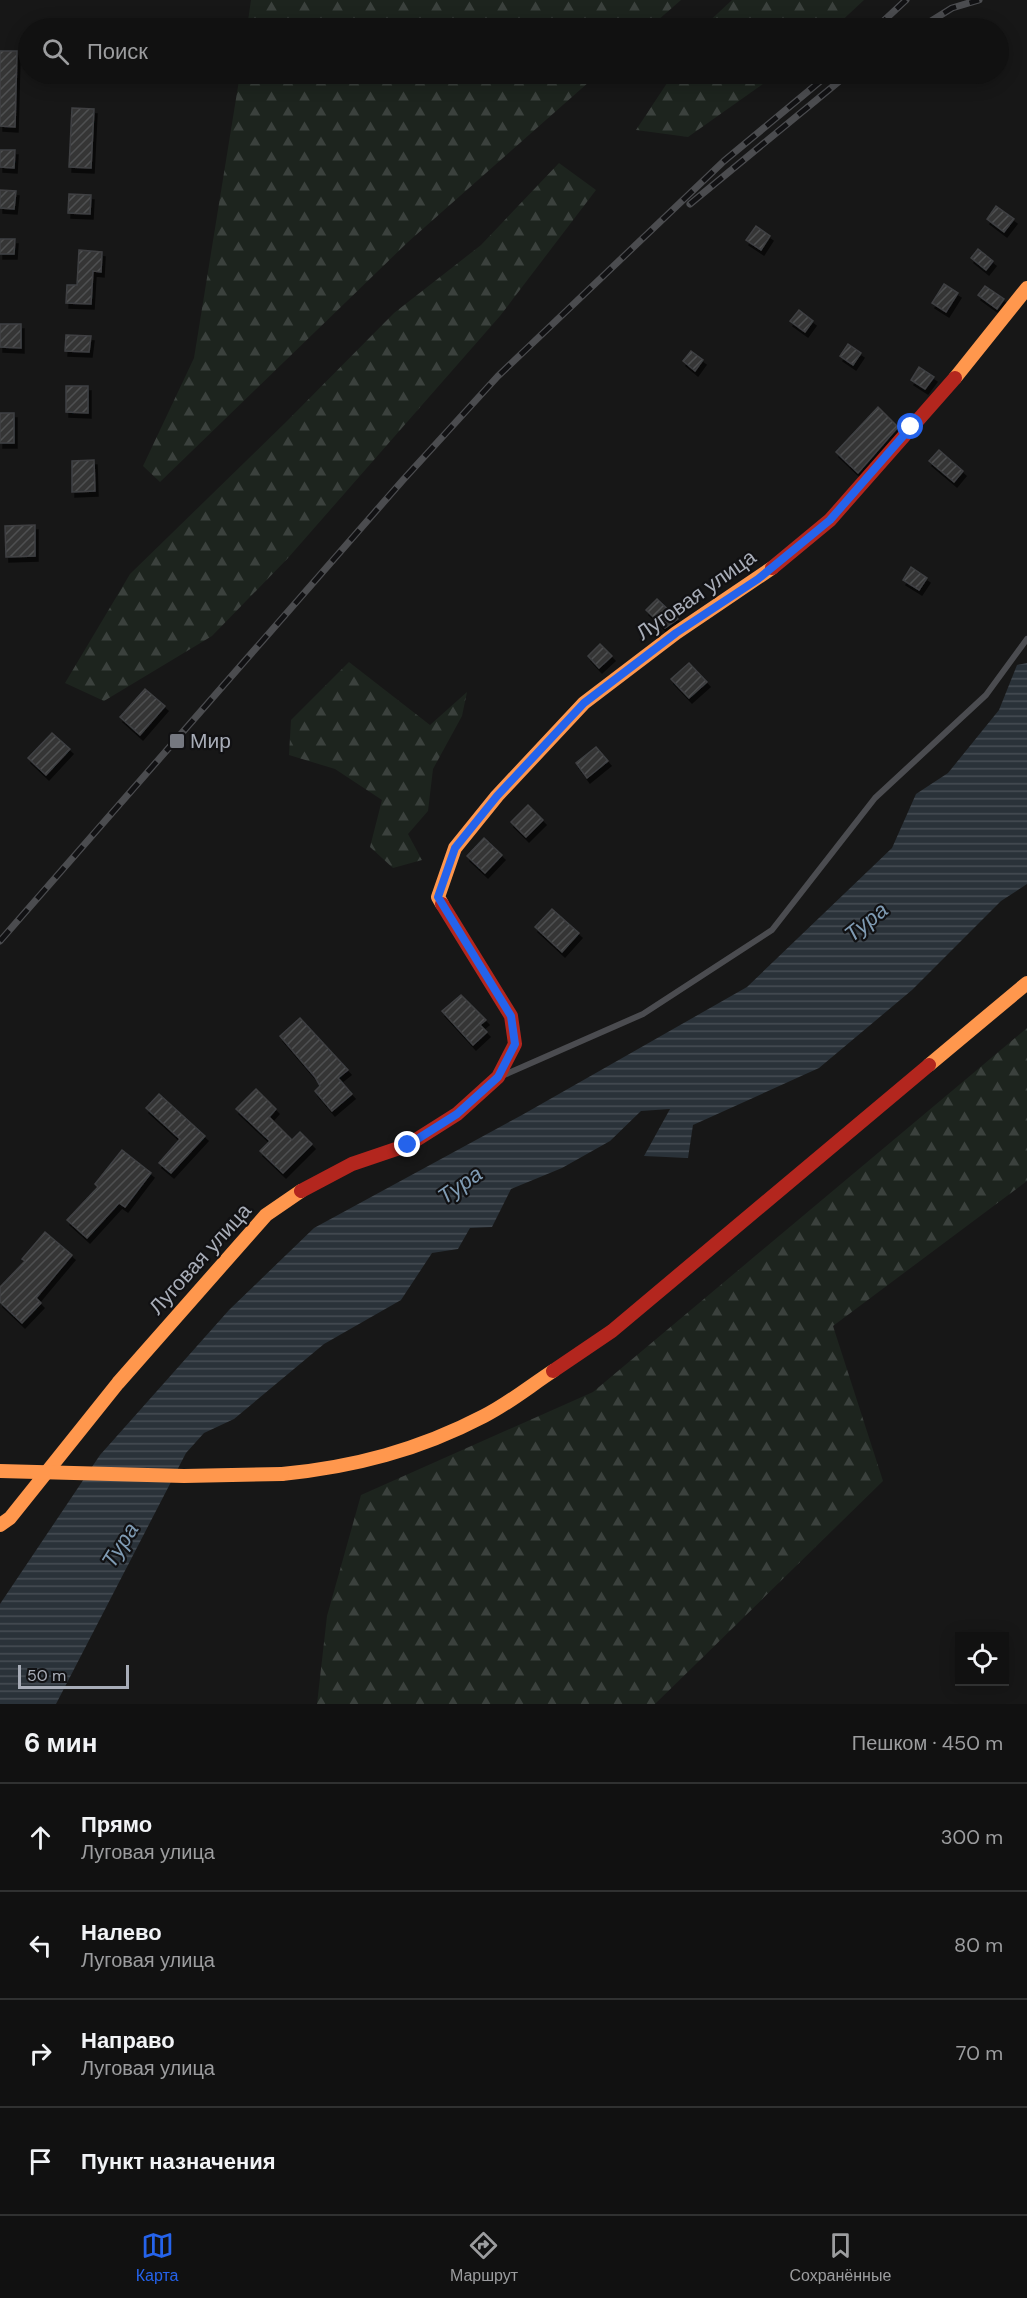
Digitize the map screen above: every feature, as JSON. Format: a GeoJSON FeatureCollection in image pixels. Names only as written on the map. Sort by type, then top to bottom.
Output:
{"type":"FeatureCollection","features":[{"type":"Feature","properties":{"kind":"street","name":"Луговая улица"},"geometry":{"type":"LineString","coordinates":[[0,1525],[10,1518],[118,1383],[266,1215],[307,1186],[325,1177],[352,1164],[408,1145],[457,1114],[498,1077],[515,1044],[511,1016],[438,897],[455,848],[497,796],[584,703],[676,633],[758,579],[830,520],[965,367],[1027,288]]}},
{"type":"Feature","properties":{"kind":"street"},"geometry":{"type":"LineString","coordinates":[[0,1471],[184,1476],[282,1474],[336,1469],[407,1449],[495,1410],[612,1331],[1027,983]]}},
{"type":"Feature","properties":{"kind":"lane"},"geometry":{"type":"LineString","coordinates":[[498,1077],[643,1014],[772,930],[875,798],[986,695],[1027,639]]}},
{"type":"Feature","properties":{"kind":"green space"},"geometry":{"type":"Polygon","coordinates":[[[251,0],[681,0],[660,18],[248,18],[251,0]]]}},
{"type":"Feature","properties":{"kind":"green space"},"geometry":{"type":"Polygon","coordinates":[[[732,0],[864,0],[845,18],[713,18],[732,0]]]}},
{"type":"Feature","properties":{"kind":"green space"},"geometry":{"type":"Polygon","coordinates":[[[238,84],[587,84],[408,242],[160,482],[143,466],[194,358],[238,84]]]}},
{"type":"Feature","properties":{"kind":"green space"},"geometry":{"type":"Polygon","coordinates":[[[666,84],[763,84],[688,137],[636,130],[666,84]]]}},
{"type":"Feature","properties":{"kind":"green space"},"geometry":{"type":"Polygon","coordinates":[[[559,163],[596,190],[500,316],[288,558],[212,636],[104,701],[65,683],[130,574],[394,313],[481,245],[559,163]]]}},
{"type":"Feature","properties":{"kind":"green space"},"geometry":{"type":"Polygon","coordinates":[[[349,662],[430,725],[467,692],[462,716],[433,769],[428,811],[408,834],[422,860],[393,868],[370,847],[382,800],[335,769],[289,755],[291,720],[349,662]]]}},
{"type":"Feature","properties":{"kind":"green space"},"geometry":{"type":"Polygon","coordinates":[[[1027,1028],[1027,1181],[833,1326],[883,1481],[655,1704],[317,1704],[327,1616],[361,1495],[593,1392],[1027,1028]]]}},
{"type":"Feature","properties":{"kind":"water","name":"Тура"},"geometry":{"type":"Polygon","coordinates":[[[1027,663],[1027,884],[1001,901],[912,990],[819,1068],[693,1125],[688,1158],[644,1156],[670,1109],[641,1111],[610,1141],[562,1168],[511,1189],[492,1227],[470,1228],[458,1249],[432,1253],[401,1300],[324,1344],[234,1419],[204,1433],[186,1453],[56,1704],[0,1704],[0,1604],[100,1455],[229,1310],[314,1228],[522,1115],[747,987],[892,848],[916,794],[948,773],[999,710],[1017,665],[1027,663]]]}},
{"type":"Feature","properties":{"kind":"building"},"geometry":{"type":"Polygon","coordinates":[[[0,51],[17,51],[15,127],[0,126],[0,51]]]}},
{"type":"Feature","properties":{"kind":"building"},"geometry":{"type":"Polygon","coordinates":[[[72,108],[94,109],[91,168],[69,167],[72,108]]]}},
{"type":"Feature","properties":{"kind":"building"},"geometry":{"type":"Polygon","coordinates":[[[0,150],[15,150],[14,168],[0,167],[0,150]]]}},
{"type":"Feature","properties":{"kind":"building"},"geometry":{"type":"Polygon","coordinates":[[[0,190],[16,191],[14,209],[0,208],[0,190]]]}},
{"type":"Feature","properties":{"kind":"building"},"geometry":{"type":"Polygon","coordinates":[[[69,194],[91,195],[90,214],[68,213],[69,194]]]}},
{"type":"Feature","properties":{"kind":"building"},"geometry":{"type":"Polygon","coordinates":[[[996,206],[1014,219],[1004,232],[987,219],[996,206]]]}},
{"type":"Feature","properties":{"kind":"building"},"geometry":{"type":"Polygon","coordinates":[[[756,226],[770,236],[761,250],[746,240],[756,226]]]}},
{"type":"Feature","properties":{"kind":"building"},"geometry":{"type":"Polygon","coordinates":[[[0,239],[15,239],[14,254],[0,254],[0,239]]]}},
{"type":"Feature","properties":{"kind":"building"},"geometry":{"type":"Polygon","coordinates":[[[978,249],[993,261],[986,270],[971,258],[978,249]]]}},
{"type":"Feature","properties":{"kind":"building"},"geometry":{"type":"Polygon","coordinates":[[[79,250],[102,252],[101,272],[93,271],[91,304],[66,303],[67,285],[77,285],[79,250]]]}},
{"type":"Feature","properties":{"kind":"building"},"geometry":{"type":"Polygon","coordinates":[[[944,284],[958,293],[946,312],[932,303],[944,284]]]}},
{"type":"Feature","properties":{"kind":"building"},"geometry":{"type":"Polygon","coordinates":[[[985,286],[1004,299],[997,309],[978,295],[985,286]]]}},
{"type":"Feature","properties":{"kind":"building"},"geometry":{"type":"Polygon","coordinates":[[[799,310],[813,321],[805,332],[790,321],[799,310]]]}},
{"type":"Feature","properties":{"kind":"building"},"geometry":{"type":"Polygon","coordinates":[[[0,324],[21,324],[21,348],[0,347],[0,324]]]}},
{"type":"Feature","properties":{"kind":"building"},"geometry":{"type":"Polygon","coordinates":[[[66,335],[91,336],[89,352],[65,351],[66,335]]]}},
{"type":"Feature","properties":{"kind":"building"},"geometry":{"type":"Polygon","coordinates":[[[848,344],[861,353],[853,365],[840,356],[848,344]]]}},
{"type":"Feature","properties":{"kind":"building"},"geometry":{"type":"Polygon","coordinates":[[[691,351],[703,360],[695,371],[683,361],[691,351]]]}},
{"type":"Feature","properties":{"kind":"building"},"geometry":{"type":"Polygon","coordinates":[[[919,367],[934,377],[925,389],[911,380],[919,367]]]}},
{"type":"Feature","properties":{"kind":"building"},"geometry":{"type":"Polygon","coordinates":[[[66,386],[88,386],[88,413],[66,412],[66,386]]]}},
{"type":"Feature","properties":{"kind":"building"},"geometry":{"type":"Polygon","coordinates":[[[878,407],[898,427],[858,473],[836,452],[878,407]]]}},
{"type":"Feature","properties":{"kind":"building"},"geometry":{"type":"Polygon","coordinates":[[[0,413],[14,413],[14,443],[0,443],[0,413]]]}},
{"type":"Feature","properties":{"kind":"building"},"geometry":{"type":"Polygon","coordinates":[[[939,450],[963,471],[954,482],[929,461],[939,450]]]}},
{"type":"Feature","properties":{"kind":"building"},"geometry":{"type":"Polygon","coordinates":[[[94,460],[95,491],[72,492],[72,461],[94,460]]]}},
{"type":"Feature","properties":{"kind":"building"},"geometry":{"type":"Polygon","coordinates":[[[35,525],[35,556],[6,557],[5,526],[35,525]]]}},
{"type":"Feature","properties":{"kind":"building"},"geometry":{"type":"Polygon","coordinates":[[[911,567],[927,578],[919,590],[903,580],[911,567]]]}},
{"type":"Feature","properties":{"kind":"building"},"geometry":{"type":"Polygon","coordinates":[[[657,599],[678,619],[665,628],[646,610],[657,599]]]}},
{"type":"Feature","properties":{"kind":"building"},"geometry":{"type":"Polygon","coordinates":[[[600,644],[612,656],[599,668],[588,656],[600,644]]]}},
{"type":"Feature","properties":{"kind":"building"},"geometry":{"type":"Polygon","coordinates":[[[689,663],[707,682],[689,698],[671,679],[689,663]]]}},
{"type":"Feature","properties":{"kind":"building"},"geometry":{"type":"Polygon","coordinates":[[[145,689],[165,706],[140,735],[120,717],[145,689]]]}},
{"type":"Feature","properties":{"kind":"building"},"geometry":{"type":"Polygon","coordinates":[[[52,733],[70,749],[46,775],[28,758],[52,733]]]}},
{"type":"Feature","properties":{"kind":"building"},"geometry":{"type":"Polygon","coordinates":[[[596,747],[608,761],[587,778],[576,763],[596,747]]]}},
{"type":"Feature","properties":{"kind":"building"},"geometry":{"type":"Polygon","coordinates":[[[528,805],[543,820],[526,837],[511,822],[528,805]]]}},
{"type":"Feature","properties":{"kind":"building"},"geometry":{"type":"Polygon","coordinates":[[[484,838],[502,855],[485,873],[467,856],[484,838]]]}},
{"type":"Feature","properties":{"kind":"building"},"geometry":{"type":"Polygon","coordinates":[[[552,909],[579,933],[562,952],[535,927],[552,909]]]}},
{"type":"Feature","properties":{"kind":"building"},"geometry":{"type":"Polygon","coordinates":[[[461,995],[486,1020],[480,1025],[487,1032],[473,1045],[442,1011],[461,995]]]}},
{"type":"Feature","properties":{"kind":"building"},"geometry":{"type":"Polygon","coordinates":[[[300,1018],[348,1070],[338,1078],[352,1094],[332,1111],[315,1091],[320,1086],[315,1077],[280,1036],[300,1018]]]}},
{"type":"Feature","properties":{"kind":"building"},"geometry":{"type":"Polygon","coordinates":[[[256,1089],[276,1109],[269,1117],[292,1140],[300,1132],[312,1144],[283,1173],[260,1151],[270,1141],[236,1109],[256,1089]]]}},
{"type":"Feature","properties":{"kind":"building"},"geometry":{"type":"Polygon","coordinates":[[[159,1094],[205,1136],[171,1173],[159,1163],[180,1139],[146,1108],[159,1094]]]}},
{"type":"Feature","properties":{"kind":"building"},"geometry":{"type":"Polygon","coordinates":[[[122,1150],[151,1173],[125,1207],[119,1203],[87,1238],[67,1220],[98,1187],[95,1184],[122,1150]]]}},
{"type":"Feature","properties":{"kind":"building"},"geometry":{"type":"Polygon","coordinates":[[[45,1232],[72,1255],[36,1298],[41,1303],[22,1323],[0,1302],[0,1287],[25,1261],[22,1259],[45,1232]]]}},
{"type":"Feature","properties":{"kind":"railway"},"geometry":{"type":"LineString","coordinates":[[887,18],[906,0]]}},
{"type":"Feature","properties":{"kind":"railway"},"geometry":{"type":"LineString","coordinates":[[936,18],[952,8],[979,0]]}},
{"type":"Feature","properties":{"kind":"railway"},"geometry":{"type":"LineString","coordinates":[[0,941],[403,480],[498,376],[724,161],[817,84]]}},
{"type":"Feature","properties":{"kind":"railway"},"geometry":{"type":"LineString","coordinates":[[690,204],[836,84]]}},
{"type":"Feature","properties":{"kind":"traffic: slow"},"geometry":{"type":"LineString","coordinates":[[955,378],[1027,288]]}},
{"type":"Feature","properties":{"kind":"traffic: slow"},"geometry":{"type":"LineString","coordinates":[[442,904],[438,897],[455,848],[497,796],[584,703],[676,633],[772,568]]}},
{"type":"Feature","properties":{"kind":"traffic: slow"},"geometry":{"type":"LineString","coordinates":[[929,1065],[1027,983]]}},
{"type":"Feature","properties":{"kind":"traffic: slow"},"geometry":{"type":"LineString","coordinates":[[0,1525],[10,1518],[118,1383],[266,1215],[301,1191]]}},
{"type":"Feature","properties":{"kind":"traffic: slow"},"geometry":{"type":"LineString","coordinates":[[282,1474],[360,1462],[435,1438],[493,1411],[553,1371]]}},
{"type":"Feature","properties":{"kind":"traffic: slow"},"geometry":{"type":"LineString","coordinates":[[0,1471],[184,1476],[282,1474]]}},
{"type":"Feature","properties":{"kind":"traffic: jam"},"geometry":{"type":"LineString","coordinates":[[772,568],[830,520],[955,378]]}},
{"type":"Feature","properties":{"kind":"traffic: jam"},"geometry":{"type":"LineString","coordinates":[[301,1191],[352,1164],[408,1145],[457,1114],[498,1077],[515,1044],[511,1016],[442,904]]}},
{"type":"Feature","properties":{"kind":"traffic: jam"},"geometry":{"type":"LineString","coordinates":[[553,1371],[612,1331],[929,1065]]}},
{"type":"Feature","properties":{"kind":"place","name":"Мир"},"geometry":{"type":"Point","coordinates":[177,741]}},
{"type":"Feature","properties":{"kind":"route"},"geometry":{"type":"LineString","coordinates":[[408,1145],[457,1114],[498,1077],[515,1044],[511,1016],[438,897],[455,848],[497,796],[584,703],[676,633],[758,579],[830,520],[911,427]]}}]}
